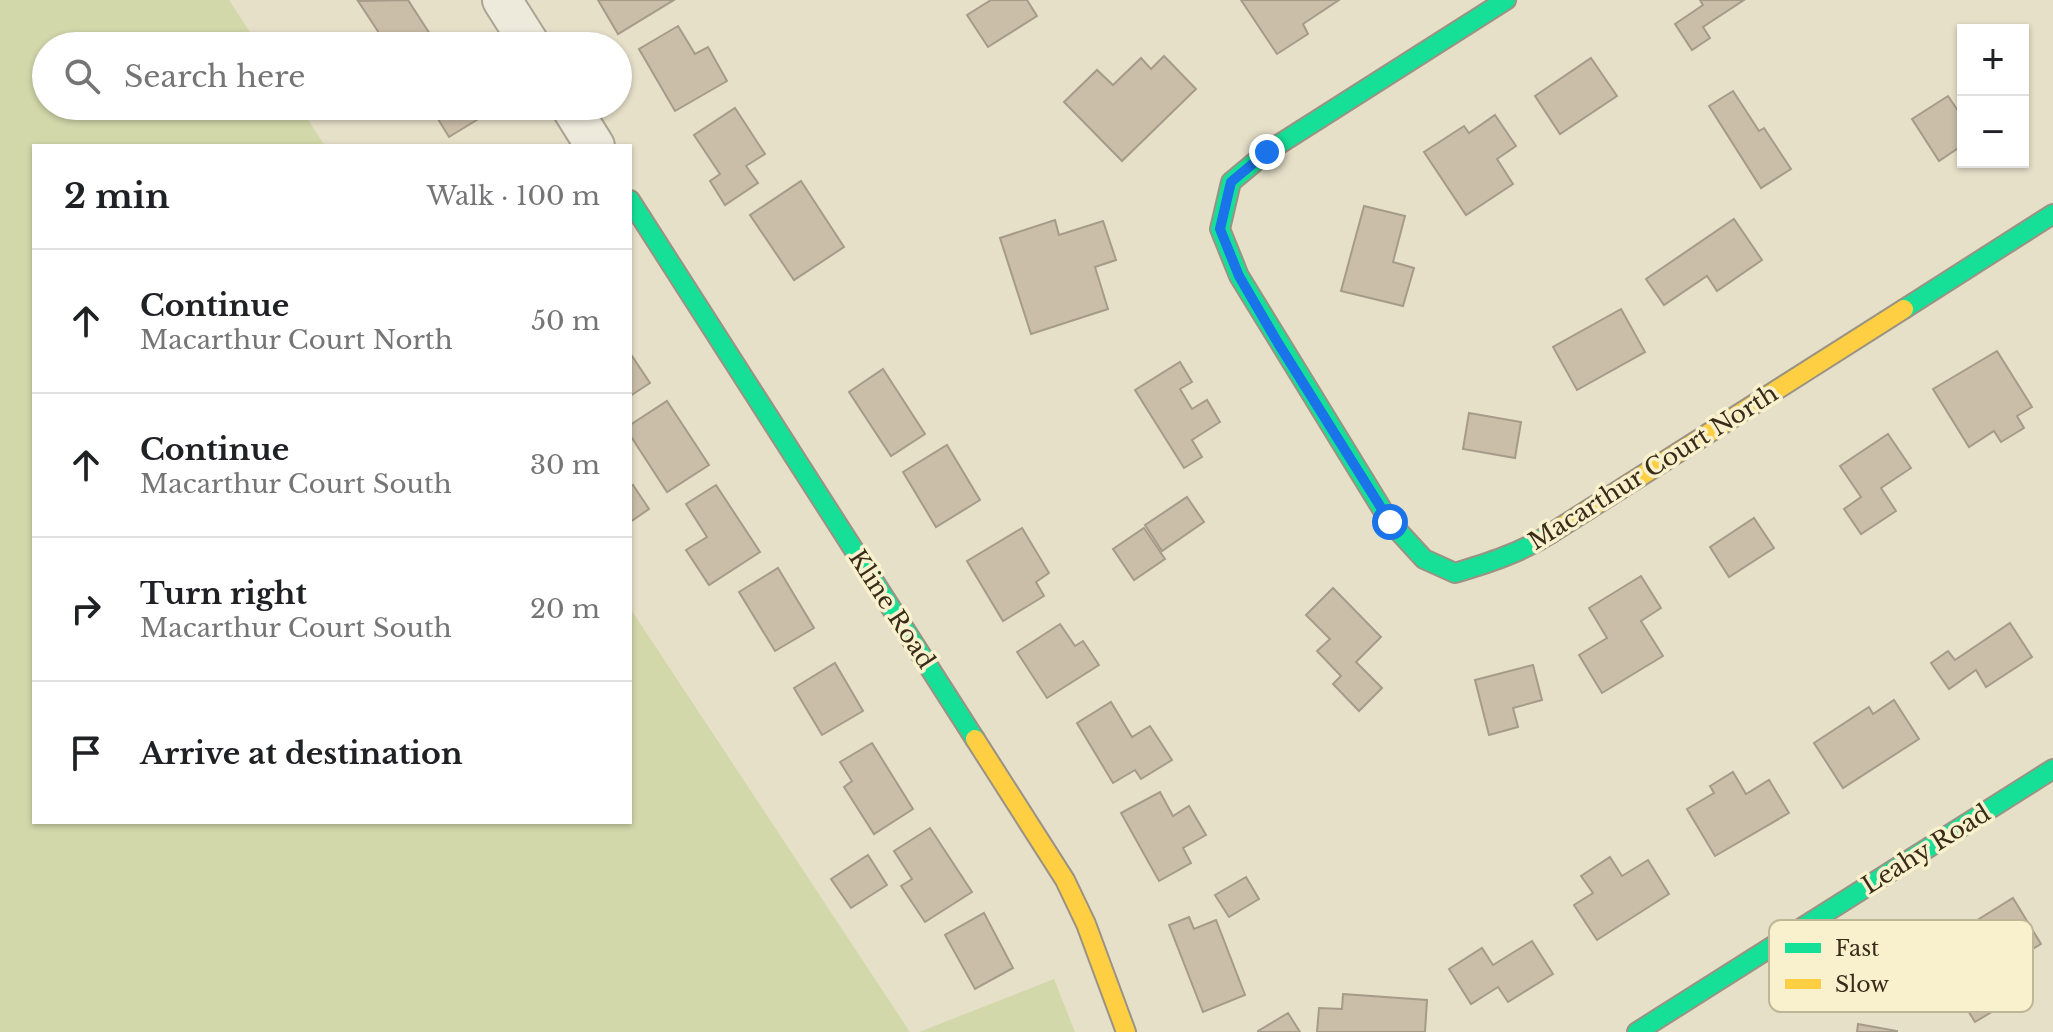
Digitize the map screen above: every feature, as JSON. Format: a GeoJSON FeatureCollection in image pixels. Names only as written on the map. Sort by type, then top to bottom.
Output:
{"type":"FeatureCollection","features":[{"type":"Feature","properties":{"kind":"street"},"geometry":{"type":"LineString","coordinates":[[502,0],[522,32]]}},
{"type":"Feature","properties":{"kind":"street","name":"Macarthur Court North"},"geometry":{"type":"LineString","coordinates":[[1506,0],[1267,152],[1231,182],[1220,229],[1239,276],[1390,522],[1424,559],[1455,573],[1496,561],[1533,545],[2053,214]]}},
{"type":"Feature","properties":{"kind":"street"},"geometry":{"type":"LineString","coordinates":[[579,120],[594,144]]}},
{"type":"Feature","properties":{"kind":"street","name":"Kline Road"},"geometry":{"type":"LineString","coordinates":[[632,203],[1065,880],[1091,937],[1126,1032]]}},
{"type":"Feature","properties":{"kind":"street","name":"Leahy Road"},"geometry":{"type":"LineString","coordinates":[[1823,920],[2053,769]]}},
{"type":"Feature","properties":{"kind":"street","name":"Leahy Road"},"geometry":{"type":"LineString","coordinates":[[1661,1026],[1769,955]]}},
{"type":"Feature","properties":{"kind":"green space"},"geometry":{"type":"Polygon","coordinates":[[[0,0],[229,0],[250,32],[32,32],[32,120],[308,120],[324,144],[32,144],[32,824],[632,824],[632,611],[910,1032],[0,1032],[0,0]]]}},
{"type":"Feature","properties":{"kind":"green space"},"geometry":{"type":"Polygon","coordinates":[[[1054,979],[1075,1032],[919,1032],[1054,979]]]}},
{"type":"Feature","properties":{"kind":"building"},"geometry":{"type":"Polygon","coordinates":[[[408,0],[429,32],[378,32],[358,1],[408,0]]]}},
{"type":"Feature","properties":{"kind":"building"},"geometry":{"type":"Polygon","coordinates":[[[598,0],[674,0],[621,32],[617,32],[598,0]]]}},
{"type":"Feature","properties":{"kind":"building"},"geometry":{"type":"Polygon","coordinates":[[[991,0],[1027,0],[1037,16],[988,47],[967,15],[991,0]]]}},
{"type":"Feature","properties":{"kind":"building"},"geometry":{"type":"Polygon","coordinates":[[[1241,0],[1339,0],[1303,24],[1308,34],[1277,54],[1241,0]]]}},
{"type":"Feature","properties":{"kind":"building"},"geometry":{"type":"Polygon","coordinates":[[[1700,0],[1744,0],[1703,27],[1710,38],[1692,50],[1675,24],[1703,5],[1700,0]]]}},
{"type":"Feature","properties":{"kind":"building"},"geometry":{"type":"Polygon","coordinates":[[[678,26],[695,54],[708,47],[727,81],[675,111],[639,49],[678,26]]]}},
{"type":"Feature","properties":{"kind":"building"},"geometry":{"type":"Polygon","coordinates":[[[1164,56],[1196,89],[1122,161],[1064,102],[1097,70],[1113,85],[1141,58],[1151,69],[1164,56]]]}},
{"type":"Feature","properties":{"kind":"building"},"geometry":{"type":"Polygon","coordinates":[[[1591,58],[1617,96],[1560,134],[1535,96],[1591,58]]]}},
{"type":"Feature","properties":{"kind":"building"},"geometry":{"type":"Polygon","coordinates":[[[1733,91],[1759,131],[1764,128],[1791,169],[1761,188],[1709,106],[1733,91]]]}},
{"type":"Feature","properties":{"kind":"building"},"geometry":{"type":"Polygon","coordinates":[[[1948,96],[1957,109],[1957,149],[1939,161],[1912,119],[1948,96]]]}},
{"type":"Feature","properties":{"kind":"building"},"geometry":{"type":"Polygon","coordinates":[[[735,108],[765,154],[746,166],[758,183],[725,205],[710,181],[720,174],[694,135],[735,108]]]}},
{"type":"Feature","properties":{"kind":"building"},"geometry":{"type":"Polygon","coordinates":[[[1495,115],[1516,146],[1497,159],[1513,184],[1466,215],[1424,152],[1464,126],[1469,133],[1495,115]]]}},
{"type":"Feature","properties":{"kind":"building"},"geometry":{"type":"Polygon","coordinates":[[[439,120],[477,120],[449,137],[439,120]]]}},
{"type":"Feature","properties":{"kind":"building"},"geometry":{"type":"Polygon","coordinates":[[[801,181],[844,247],[794,280],[750,215],[801,181]]]}},
{"type":"Feature","properties":{"kind":"building"},"geometry":{"type":"Polygon","coordinates":[[[1364,206],[1405,216],[1393,262],[1414,268],[1403,306],[1341,291],[1364,206]]]}},
{"type":"Feature","properties":{"kind":"building"},"geometry":{"type":"Polygon","coordinates":[[[1734,219],[1762,260],[1717,291],[1707,276],[1664,305],[1646,279],[1734,219]]]}},
{"type":"Feature","properties":{"kind":"building"},"geometry":{"type":"Polygon","coordinates":[[[1055,220],[1059,235],[1103,221],[1116,260],[1095,267],[1108,309],[1031,334],[1000,238],[1055,220]]]}},
{"type":"Feature","properties":{"kind":"building"},"geometry":{"type":"Polygon","coordinates":[[[1621,309],[1645,352],[1577,390],[1553,347],[1621,309]]]}},
{"type":"Feature","properties":{"kind":"building"},"geometry":{"type":"Polygon","coordinates":[[[1997,351],[2032,407],[2017,416],[2024,428],[2001,442],[1994,431],[1969,447],[1933,389],[1997,351]]]}},
{"type":"Feature","properties":{"kind":"building"},"geometry":{"type":"Polygon","coordinates":[[[632,356],[650,383],[632,395],[632,356]]]}},
{"type":"Feature","properties":{"kind":"building"},"geometry":{"type":"Polygon","coordinates":[[[1180,362],[1192,382],[1180,389],[1192,409],[1207,400],[1220,422],[1192,440],[1202,457],[1184,468],[1135,390],[1180,362]]]}},
{"type":"Feature","properties":{"kind":"building"},"geometry":{"type":"Polygon","coordinates":[[[883,369],[925,434],[891,456],[849,392],[883,369]]]}},
{"type":"Feature","properties":{"kind":"building"},"geometry":{"type":"Polygon","coordinates":[[[667,401],[709,465],[667,492],[632,438],[632,424],[667,401]]]}},
{"type":"Feature","properties":{"kind":"building"},"geometry":{"type":"Polygon","coordinates":[[[1469,413],[1521,422],[1515,458],[1463,449],[1469,413]]]}},
{"type":"Feature","properties":{"kind":"building"},"geometry":{"type":"Polygon","coordinates":[[[1888,434],[1911,468],[1881,488],[1896,511],[1861,534],[1844,509],[1861,497],[1840,466],[1888,434]]]}},
{"type":"Feature","properties":{"kind":"building"},"geometry":{"type":"Polygon","coordinates":[[[947,445],[980,500],[936,527],[903,472],[947,445]]]}},
{"type":"Feature","properties":{"kind":"building"},"geometry":{"type":"Polygon","coordinates":[[[716,485],[760,552],[709,585],[686,550],[707,537],[686,504],[716,485]]]}},
{"type":"Feature","properties":{"kind":"building"},"geometry":{"type":"Polygon","coordinates":[[[632,486],[649,509],[632,521],[632,486]]]}},
{"type":"Feature","properties":{"kind":"building"},"geometry":{"type":"Polygon","coordinates":[[[1187,497],[1204,522],[1162,551],[1145,525],[1187,497]]]}},
{"type":"Feature","properties":{"kind":"building"},"geometry":{"type":"Polygon","coordinates":[[[1754,518],[1774,548],[1729,577],[1710,547],[1754,518]]]}},
{"type":"Feature","properties":{"kind":"building"},"geometry":{"type":"Polygon","coordinates":[[[1022,528],[1049,573],[1036,582],[1044,596],[1003,621],[967,561],[1022,528]]]}},
{"type":"Feature","properties":{"kind":"building"},"geometry":{"type":"Polygon","coordinates":[[[1144,528],[1165,559],[1134,580],[1113,549],[1144,528]]]}},
{"type":"Feature","properties":{"kind":"building"},"geometry":{"type":"Polygon","coordinates":[[[778,568],[814,628],[775,651],[739,592],[778,568]]]}},
{"type":"Feature","properties":{"kind":"building"},"geometry":{"type":"Polygon","coordinates":[[[1641,576],[1661,608],[1641,621],[1663,656],[1602,693],[1579,655],[1607,638],[1589,608],[1641,576]]]}},
{"type":"Feature","properties":{"kind":"building"},"geometry":{"type":"Polygon","coordinates":[[[1333,588],[1381,637],[1356,662],[1382,688],[1359,711],[1333,684],[1341,676],[1317,651],[1330,639],[1306,615],[1333,588]]]}},
{"type":"Feature","properties":{"kind":"building"},"geometry":{"type":"Polygon","coordinates":[[[2010,623],[2032,657],[1986,687],[1976,670],[1949,689],[1931,663],[1948,651],[1955,660],[2010,623]]]}},
{"type":"Feature","properties":{"kind":"building"},"geometry":{"type":"Polygon","coordinates":[[[1060,624],[1075,646],[1083,641],[1099,665],[1047,698],[1017,652],[1060,624]]]}},
{"type":"Feature","properties":{"kind":"building"},"geometry":{"type":"Polygon","coordinates":[[[835,663],[863,711],[822,735],[794,688],[835,663]]]}},
{"type":"Feature","properties":{"kind":"building"},"geometry":{"type":"Polygon","coordinates":[[[1533,665],[1542,700],[1513,708],[1518,727],[1489,735],[1475,680],[1533,665]]]}},
{"type":"Feature","properties":{"kind":"building"},"geometry":{"type":"Polygon","coordinates":[[[1894,700],[1919,739],[1843,788],[1814,743],[1869,707],[1873,714],[1894,700]]]}},
{"type":"Feature","properties":{"kind":"building"},"geometry":{"type":"Polygon","coordinates":[[[1111,702],[1132,737],[1150,726],[1172,760],[1141,779],[1135,770],[1113,783],[1077,723],[1111,702]]]}},
{"type":"Feature","properties":{"kind":"building"},"geometry":{"type":"Polygon","coordinates":[[[872,743],[913,809],[874,834],[844,787],[852,781],[840,762],[872,743]]]}},
{"type":"Feature","properties":{"kind":"building"},"geometry":{"type":"Polygon","coordinates":[[[1733,772],[1746,794],[1769,780],[1789,813],[1715,856],[1687,809],[1714,793],[1710,786],[1733,772]]]}},
{"type":"Feature","properties":{"kind":"building"},"geometry":{"type":"Polygon","coordinates":[[[1160,792],[1173,816],[1189,806],[1206,835],[1183,848],[1191,863],[1159,881],[1121,813],[1160,792]]]}},
{"type":"Feature","properties":{"kind":"building"},"geometry":{"type":"Polygon","coordinates":[[[930,828],[972,892],[925,922],[901,886],[912,879],[894,851],[930,828]]]}},
{"type":"Feature","properties":{"kind":"building"},"geometry":{"type":"Polygon","coordinates":[[[868,855],[887,885],[851,908],[831,879],[868,855]]]}},
{"type":"Feature","properties":{"kind":"building"},"geometry":{"type":"Polygon","coordinates":[[[1610,857],[1622,876],[1648,860],[1669,894],[1597,940],[1574,905],[1593,893],[1581,876],[1610,857]]]}},
{"type":"Feature","properties":{"kind":"building"},"geometry":{"type":"Polygon","coordinates":[[[1246,877],[1259,899],[1229,917],[1215,895],[1246,877]]]}},
{"type":"Feature","properties":{"kind":"building"},"geometry":{"type":"Polygon","coordinates":[[[2013,898],[2026,920],[1977,920],[2013,898]]]}},
{"type":"Feature","properties":{"kind":"building"},"geometry":{"type":"Polygon","coordinates":[[[984,913],[1013,968],[975,989],[945,935],[984,913]]]}},
{"type":"Feature","properties":{"kind":"building"},"geometry":{"type":"Polygon","coordinates":[[[1189,917],[1194,929],[1216,920],[1245,995],[1203,1012],[1169,925],[1189,917]]]}},
{"type":"Feature","properties":{"kind":"building"},"geometry":{"type":"Polygon","coordinates":[[[2033,931],[2041,944],[2033,949],[2033,931]]]}},
{"type":"Feature","properties":{"kind":"building"},"geometry":{"type":"Polygon","coordinates":[[[1532,941],[1553,974],[1508,1002],[1498,987],[1471,1004],[1449,969],[1482,948],[1493,965],[1532,941]]]}},
{"type":"Feature","properties":{"kind":"building"},"geometry":{"type":"Polygon","coordinates":[[[1343,994],[1427,1000],[1425,1032],[1317,1032],[1319,1008],[1342,1009],[1343,994]]]}},
{"type":"Feature","properties":{"kind":"building"},"geometry":{"type":"Polygon","coordinates":[[[1969,1012],[1992,1012],[1975,1022],[1969,1012]]]}},
{"type":"Feature","properties":{"kind":"building"},"geometry":{"type":"Polygon","coordinates":[[[1288,1013],[1300,1032],[1258,1032],[1258,1031],[1288,1013]]]}},
{"type":"Feature","properties":{"kind":"building"},"geometry":{"type":"Polygon","coordinates":[[[1858,1024],[1897,1031],[1897,1032],[1857,1032],[1858,1024]]]}},
{"type":"Feature","properties":{"kind":"traffic: fast"},"geometry":{"type":"LineString","coordinates":[[1506,0],[1267,152],[1231,182],[1220,229],[1239,276],[1390,522],[1424,559],[1455,573],[1515,552],[1550,534]]}},
{"type":"Feature","properties":{"kind":"traffic: fast"},"geometry":{"type":"LineString","coordinates":[[632,203],[975,739]]}},
{"type":"Feature","properties":{"kind":"traffic: fast"},"geometry":{"type":"LineString","coordinates":[[1904,309],[2053,214]]}},
{"type":"Feature","properties":{"kind":"traffic: fast"},"geometry":{"type":"LineString","coordinates":[[1814,920],[2053,769]]}},
{"type":"Feature","properties":{"kind":"traffic: fast"},"geometry":{"type":"LineString","coordinates":[[1637,1032],[1769,949]]}},
{"type":"Feature","properties":{"kind":"traffic: slow"},"geometry":{"type":"LineString","coordinates":[[1550,534],[1904,309]]}},
{"type":"Feature","properties":{"kind":"traffic: slow"},"geometry":{"type":"LineString","coordinates":[[975,739],[1065,880],[1086,924],[1126,1032]]}},
{"type":"Feature","properties":{"kind":"route"},"geometry":{"type":"LineString","coordinates":[[1267,152],[1231,182],[1220,229],[1239,276],[1390,522]]}}]}
